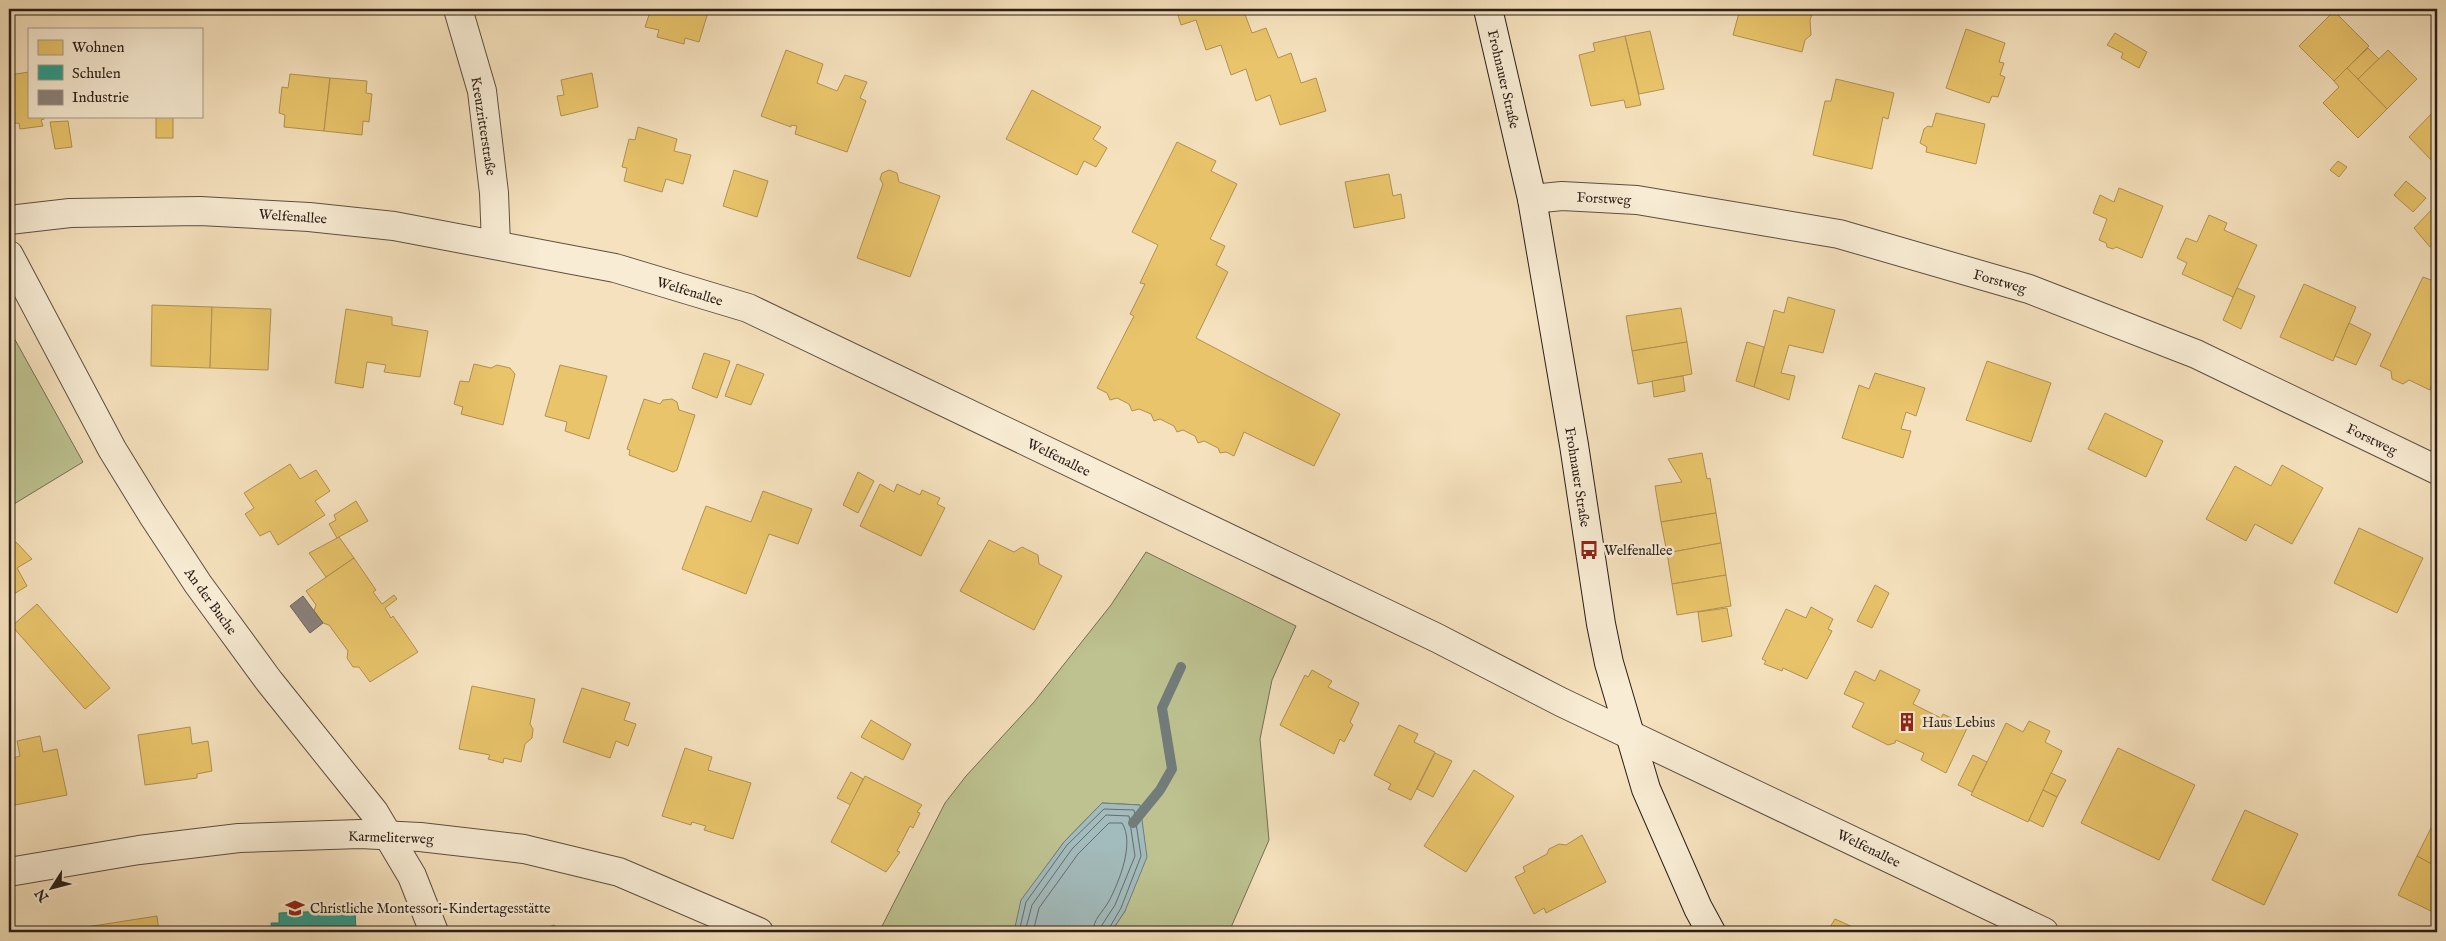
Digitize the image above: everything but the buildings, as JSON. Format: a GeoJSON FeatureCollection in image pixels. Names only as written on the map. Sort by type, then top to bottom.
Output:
{"type":"FeatureCollection","features":[{"type":"Feature","properties":{"kind":"street","name":"Kreuzritterstraße"},"geometry":{"type":"LineString","coordinates":[[458,9],[482,91],[494,193],[496,245]]}},
{"type":"Feature","properties":{"kind":"street","name":"Frohnauer Straße"},"geometry":{"type":"LineString","coordinates":[[1488,9],[1532,200],[1574,445],[1601,624],[1628,732],[1646,789],[1698,908],[1711,932]]}},
{"type":"Feature","properties":{"kind":"street","name":"Forstweg"},"geometry":{"type":"LineString","coordinates":[[1532,200],[1562,196],[1637,200],[1839,234],[2029,289],[2196,354],[2437,470]]}},
{"type":"Feature","properties":{"kind":"street","name":"Welfenallee"},"geometry":{"type":"LineString","coordinates":[[9,220],[70,213],[230,212],[309,217],[394,226],[615,268],[748,308],[1437,638],[1561,702],[1628,732],[2044,932]]}},
{"type":"Feature","properties":{"kind":"street","name":"An der Buche"},"geometry":{"type":"LineString","coordinates":[[9,255],[112,449],[198,584],[269,681],[374,812],[390,836],[412,876],[434,932]]}},
{"type":"Feature","properties":{"kind":"street","name":"Karmeliterweg"},"geometry":{"type":"LineString","coordinates":[[9,872],[139,850],[238,838],[360,834],[452,840],[524,848],[619,872],[759,932]]}},
{"type":"Feature","properties":{"kind":"green space"},"geometry":{"type":"Polygon","coordinates":[[[9,329],[83,462],[9,507],[9,329]]]}},
{"type":"Feature","properties":{"kind":"green space"},"geometry":{"type":"Polygon","coordinates":[[[1146,552],[1296,626],[1272,680],[1260,739],[1269,840],[1229,932],[1111,932],[1125,911],[1140,805],[1102,803],[1064,842],[1022,900],[1014,932],[879,932],[945,803],[966,776],[1034,702],[1111,605],[1146,552]]]}},
{"type":"Feature","properties":{"kind":"water"},"geometry":{"type":"Polygon","coordinates":[[[1102,803],[1140,805],[1147,857],[1125,911],[1111,932],[1014,932],[1021,900],[1064,842],[1102,803]]]}},
{"type":"Feature","properties":{"kind":"waterway"},"geometry":{"type":"LineString","coordinates":[[1133,823],[1160,790],[1172,769],[1162,708],[1181,667]]}},
{"type":"Feature","properties":{"kind":"place","name":"Welfenallee"},"geometry":{"type":"Point","coordinates":[1589,550]}},
{"type":"Feature","properties":{"kind":"place","name":"Haus Lebius"},"geometry":{"type":"Point","coordinates":[1907,722]}},
{"type":"Feature","properties":{"kind":"place","name":"Christliche Montessori-Kindertagesstätte"},"geometry":{"type":"Point","coordinates":[295,908]}}]}
